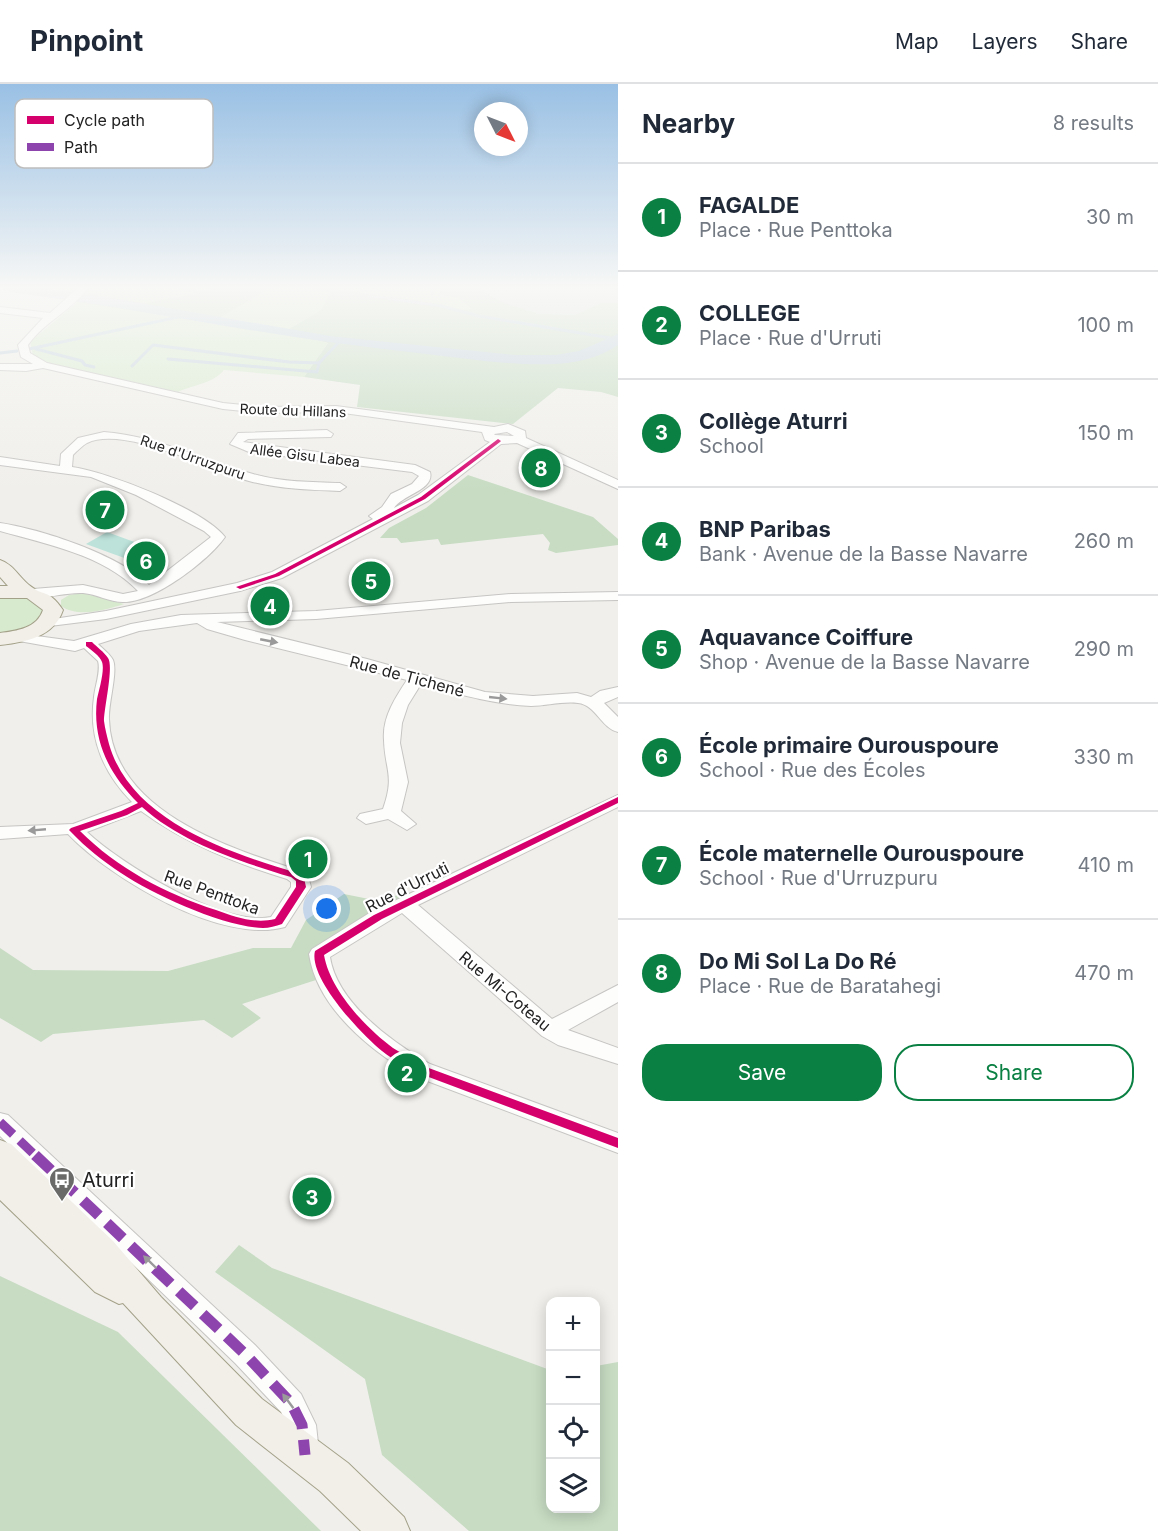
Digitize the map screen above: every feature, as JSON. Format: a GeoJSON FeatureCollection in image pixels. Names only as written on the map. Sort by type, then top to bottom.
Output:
{"type":"FeatureCollection","features":[{"type":"Feature","properties":{"kind":"main road"},"geometry":{"type":"LineString","coordinates":[[2,579],[44,612],[5,638]]}},
{"type":"Feature","properties":{"kind":"main road"},"geometry":{"type":"LineString","coordinates":[[0,1153],[21,1177],[101,1251],[149,1308],[249,1412],[334,1476],[390,1531]]}},
{"type":"Feature","properties":{"kind":"main road"},"geometry":{"type":"LineString","coordinates":[[0,1179],[107,1281],[149,1308]]}},
{"type":"Feature","properties":{"kind":"street","name":"Route du Hillans"},"geometry":{"type":"LineString","coordinates":[[27,356],[43,364],[232,407],[336,409],[519,439],[618,485]]}},
{"type":"Feature","properties":{"kind":"street"},"geometry":{"type":"LineString","coordinates":[[0,367],[26,368],[43,364]]}},
{"type":"Feature","properties":{"kind":"street","name":"Allée Gisu Labea"},"geometry":{"type":"LineString","coordinates":[[326,437],[295,433],[248,435],[242,436],[236,444],[249,448],[416,469],[426,475],[422,483],[399,504]]}},
{"type":"Feature","properties":{"kind":"street"},"geometry":{"type":"LineString","coordinates":[[44,612],[78,617],[106,615],[240,587],[277,575],[324,551],[399,504],[434,491],[491,433]]}},
{"type":"Feature","properties":{"kind":"street","name":"Rue d'Urruzpuru"},"geometry":{"type":"LineString","coordinates":[[66,469],[67,454],[75,445],[101,437],[125,436],[147,440],[255,479],[340,487]]}},
{"type":"Feature","properties":{"kind":"street"},"geometry":{"type":"LineString","coordinates":[[0,462],[84,472],[128,486],[216,533],[218,537],[214,544],[148,592],[123,597],[74,589],[61,593],[44,612]]}},
{"type":"Feature","properties":{"kind":"street"},"geometry":{"type":"LineString","coordinates":[[1,527],[82,554],[127,572],[141,582],[148,592]]}},
{"type":"Feature","properties":{"kind":"street"},"geometry":{"type":"LineString","coordinates":[[44,612],[63,646],[89,644],[136,627],[316,615],[512,598],[618,596]]}},
{"type":"Feature","properties":{"kind":"street","name":"Rue de Tichené"},"geometry":{"type":"LineString","coordinates":[[208,622],[497,699],[533,701],[577,698],[591,701],[606,694],[618,692]]}},
{"type":"Feature","properties":{"kind":"street","name":"Rue Penttoka"},"geometry":{"type":"LineString","coordinates":[[74,830],[113,863],[172,896],[261,927],[278,922],[301,887],[301,880],[294,875],[211,847],[159,816],[127,785],[105,748],[100,706],[106,665],[105,659],[89,644]]}},
{"type":"Feature","properties":{"kind":"street"},"geometry":{"type":"LineString","coordinates":[[366,818],[401,819],[398,766],[393,751],[393,722],[396,709],[416,679]]}},
{"type":"Feature","properties":{"kind":"street"},"geometry":{"type":"LineString","coordinates":[[591,701],[618,727]]}},
{"type":"Feature","properties":{"kind":"street","name":"Rue d'Urruti"},"geometry":{"type":"LineString","coordinates":[[618,800],[404,904],[319,954],[319,963],[333,989],[385,1048],[422,1070],[618,1143]]}},
{"type":"Feature","properties":{"kind":"street"},"geometry":{"type":"LineString","coordinates":[[0,833],[66,828],[74,830],[124,813],[144,803]]}},
{"type":"Feature","properties":{"kind":"street","name":"Rue Mi-Coteau"},"geometry":{"type":"LineString","coordinates":[[404,904],[550,1030],[618,1056]]}},
{"type":"Feature","properties":{"kind":"street"},"geometry":{"type":"LineString","coordinates":[[550,1030],[618,993]]}},
{"type":"Feature","properties":{"kind":"street"},"geometry":{"type":"LineString","coordinates":[[0,1122],[245,1354],[291,1403],[302,1425],[306,1455]]}},
{"type":"Feature","properties":{"kind":"green space"},"geometry":{"type":"Polygon","coordinates":[[[33,356],[319,356],[304,377],[224,370],[209,381],[178,392],[49,363],[33,356]]]}},
{"type":"Feature","properties":{"kind":"green space"},"geometry":{"type":"Polygon","coordinates":[[[319,356],[618,356],[618,397],[601,392],[558,388],[513,424],[357,407],[360,385],[304,377],[319,356]]]}},
{"type":"Feature","properties":{"kind":"green space"},"geometry":{"type":"Polygon","coordinates":[[[468,475],[593,517],[618,539],[618,545],[556,553],[548,550],[550,543],[543,534],[441,545],[438,539],[401,543],[397,538],[380,538],[389,528],[426,508],[468,475]]]}},
{"type":"Feature","properties":{"kind":"green space"},"geometry":{"type":"Polygon","coordinates":[[[83,593],[124,604],[84,612],[75,612],[61,606],[61,600],[69,595],[83,593]]]}},
{"type":"Feature","properties":{"kind":"green space"},"geometry":{"type":"Polygon","coordinates":[[[22,595],[47,608],[38,625],[0,635],[0,596],[22,595]]]}},
{"type":"Feature","properties":{"kind":"green space"},"geometry":{"type":"Polygon","coordinates":[[[417,893],[326,945],[316,980],[242,1004],[261,1018],[232,1038],[204,1020],[53,1034],[41,1042],[0,1018],[0,948],[33,970],[168,971],[253,948],[291,948],[306,920],[344,894],[369,899],[417,893]]]}},
{"type":"Feature","properties":{"kind":"green space"},"geometry":{"type":"Polygon","coordinates":[[[239,1245],[272,1268],[546,1369],[546,1513],[600,1513],[600,1365],[618,1362],[618,1531],[469,1531],[382,1455],[365,1379],[215,1272],[239,1245]]]}},
{"type":"Feature","properties":{"kind":"green space"},"geometry":{"type":"Polygon","coordinates":[[[0,1276],[118,1332],[321,1531],[0,1531],[0,1276]]]}},
{"type":"Feature","properties":{"kind":"shaded area"},"geometry":{"type":"Polygon","coordinates":[[[107,532],[148,547],[127,559],[86,544],[107,532]]]}},
{"type":"Feature","properties":{"kind":"waterway"},"geometry":{"type":"LineString","coordinates":[[61,356],[94,367]]}},
{"type":"Feature","properties":{"kind":"waterway"},"geometry":{"type":"LineString","coordinates":[[132,366],[142,356]]}},
{"type":"Feature","properties":{"kind":"waterway"},"geometry":{"type":"LineString","coordinates":[[237,356],[319,363]]}},
{"type":"Feature","properties":{"kind":"waterway"},"geometry":{"type":"LineString","coordinates":[[319,363],[326,356]]}},
{"type":"Feature","properties":{"kind":"waterway"},"geometry":{"type":"LineString","coordinates":[[481,356],[542,360],[580,356]]}},
{"type":"Feature","properties":{"kind":"waterway"},"geometry":{"type":"LineString","coordinates":[[168,359],[317,372],[319,363]]}},
{"type":"Feature","properties":{"kind":"marked path"},"geometry":{"type":"LineString","coordinates":[[0,1122],[245,1354],[291,1403],[302,1425],[305,1455]]}},
{"type":"Feature","properties":{"kind":"cycle path"},"geometry":{"type":"LineString","coordinates":[[240,587],[277,575],[423,498],[498,441]]}},
{"type":"Feature","properties":{"kind":"cycle path"},"geometry":{"type":"LineString","coordinates":[[89,644],[105,659],[107,665],[101,705],[101,729],[110,759],[126,786],[148,808],[175,827],[235,856],[294,875],[301,880],[301,887],[278,922],[265,925],[248,923],[227,918],[183,901],[124,871],[94,849],[74,830],[124,813],[144,803]]}},
{"type":"Feature","properties":{"kind":"cycle path"},"geometry":{"type":"LineString","coordinates":[[618,800],[378,917],[319,954],[326,978],[344,1006],[377,1041],[395,1054],[422,1070],[618,1143]]}},
{"type":"Feature","properties":{"kind":"place","name":"Do Mi Sol La Do Ré"},"geometry":{"type":"Point","coordinates":[541,468]}},
{"type":"Feature","properties":{"kind":"place","name":"École maternelle Ourouspoure"},"geometry":{"type":"Point","coordinates":[105,510]}},
{"type":"Feature","properties":{"kind":"place","name":"École primaire Ourouspoure"},"geometry":{"type":"Point","coordinates":[146,561]}},
{"type":"Feature","properties":{"kind":"place","name":"Aquavance Coiffure"},"geometry":{"type":"Point","coordinates":[371,581]}},
{"type":"Feature","properties":{"kind":"place","name":"BNP Paribas"},"geometry":{"type":"Point","coordinates":[270,606]}},
{"type":"Feature","properties":{"kind":"place","name":"FAGALDE"},"geometry":{"type":"Point","coordinates":[308,859]}},
{"type":"Feature","properties":{"kind":"place","name":"COLLEGE"},"geometry":{"type":"Point","coordinates":[407,1073]}},
{"type":"Feature","properties":{"kind":"place","name":"Collège Aturri"},"geometry":{"type":"Point","coordinates":[312,1197]}},
{"type":"Feature","properties":{"kind":"place","name":"Aturri"},"geometry":{"type":"Point","coordinates":[62,1203]}}]}
